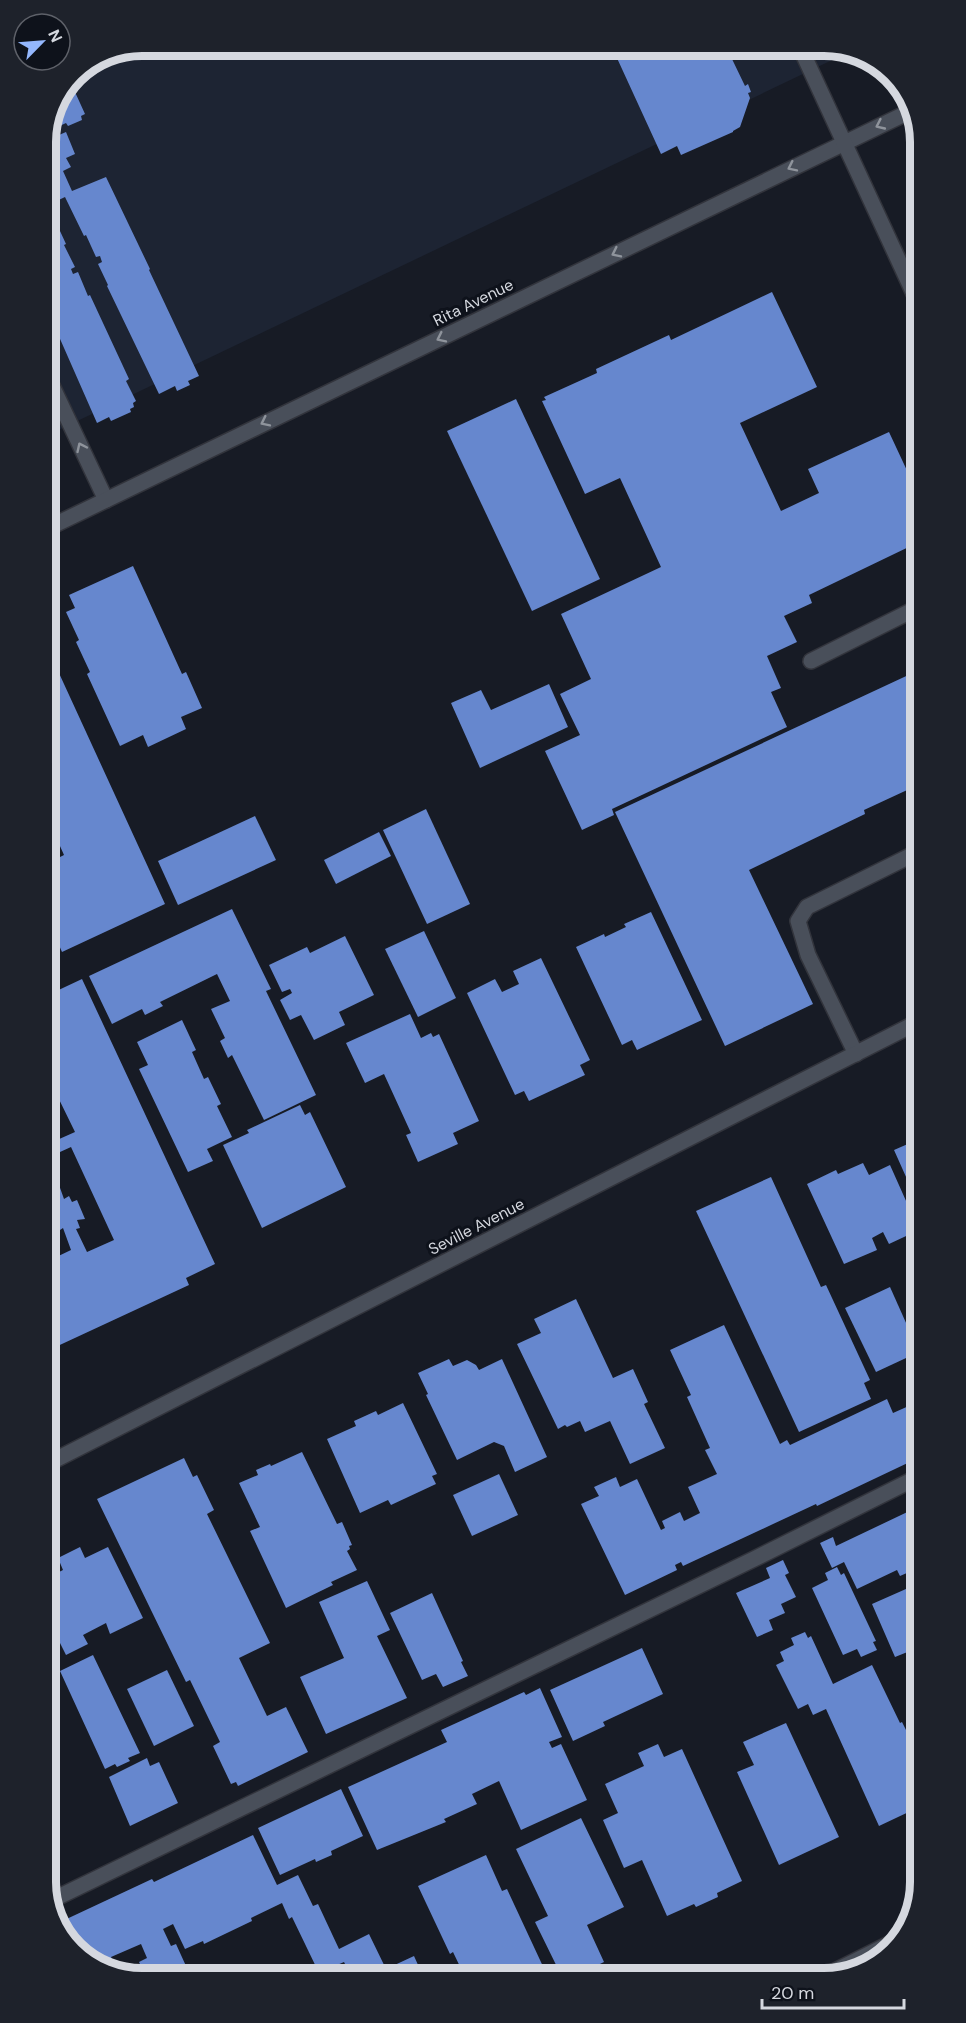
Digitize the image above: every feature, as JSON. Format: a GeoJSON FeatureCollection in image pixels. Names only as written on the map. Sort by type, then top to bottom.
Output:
{"type":"FeatureCollection","features":[{"type":"Feature","properties":{"kind":"street"},"geometry":{"type":"LineString","coordinates":[[805,56],[910,285]]}},
{"type":"Feature","properties":{"kind":"street","name":"Rita Avenue"},"geometry":{"type":"LineString","coordinates":[[56,524],[906,113]]}},
{"type":"Feature","properties":{"kind":"street"},"geometry":{"type":"LineString","coordinates":[[56,394],[106,500]]}},
{"type":"Feature","properties":{"kind":"street"},"geometry":{"type":"LineString","coordinates":[[811,661],[910,612]]}},
{"type":"Feature","properties":{"kind":"street"},"geometry":{"type":"LineString","coordinates":[[856,1054],[808,956],[798,921],[807,908],[910,856]]}},
{"type":"Feature","properties":{"kind":"street","name":"Seville Avenue"},"geometry":{"type":"LineString","coordinates":[[56,1459],[910,1026]]}},
{"type":"Feature","properties":{"kind":"street"},"geometry":{"type":"LineString","coordinates":[[57,1898],[910,1481]]}},
{"type":"Feature","properties":{"kind":"street"},"geometry":{"type":"LineString","coordinates":[[850,1964],[877,1950]]}},
{"type":"Feature","properties":{"kind":"shaded area"},"geometry":{"type":"Polygon","coordinates":[[[141,56],[839,57],[56,431],[56,135],[58,119],[70,93],[93,70],[108,62],[124,57],[141,56]]]}},
{"type":"Feature","properties":{"kind":"building"},"geometry":{"type":"Polygon","coordinates":[[[616,56],[733,56],[732,59],[745,86],[748,84],[751,92],[748,93],[750,98],[740,127],[681,155],[677,146],[661,154],[616,56]]]}},
{"type":"Feature","properties":{"kind":"building"},"geometry":{"type":"Polygon","coordinates":[[[74,89],[85,114],[81,116],[82,120],[68,126],[66,123],[57,127],[62,108],[74,89]]]}},
{"type":"Feature","properties":{"kind":"building"},"geometry":{"type":"Polygon","coordinates":[[[66,132],[75,154],[66,158],[71,167],[63,171],[72,191],[106,177],[199,376],[188,381],[190,385],[177,391],[175,386],[159,394],[107,286],[98,264],[102,262],[100,256],[96,257],[65,197],[56,201],[56,136],[66,132]]]}},
{"type":"Feature","properties":{"kind":"building"},"geometry":{"type":"Polygon","coordinates":[[[56,222],[75,267],[71,269],[73,274],[78,272],[88,296],[90,295],[129,379],[126,381],[136,401],[133,403],[134,407],[130,409],[131,412],[111,421],[109,417],[97,423],[56,330],[56,222]]]}},
{"type":"Feature","properties":{"kind":"building"},"geometry":{"type":"Polygon","coordinates":[[[772,292],[817,387],[740,423],[781,511],[819,493],[808,469],[889,432],[910,477],[910,546],[809,595],[812,603],[784,616],[797,642],[767,656],[781,688],[771,692],[787,727],[612,809],[614,815],[582,830],[545,751],[580,735],[560,694],[591,679],[561,614],[661,567],[620,478],[585,494],[542,401],[546,400],[544,397],[597,373],[596,369],[669,335],[671,340],[772,292]]]}},
{"type":"Feature","properties":{"kind":"building"},"geometry":{"type":"Polygon","coordinates":[[[516,399],[600,579],[532,611],[447,431],[516,399]]]}},
{"type":"Feature","properties":{"kind":"building"},"geometry":{"type":"Polygon","coordinates":[[[133,566],[182,674],[186,672],[202,708],[181,717],[186,729],[148,747],[143,735],[120,746],[87,674],[90,672],[76,642],[79,640],[66,612],[75,608],[69,595],[133,566]]]}},
{"type":"Feature","properties":{"kind":"building"},"geometry":{"type":"Polygon","coordinates":[[[56,667],[165,904],[62,952],[56,938],[56,859],[64,855],[56,837],[56,667]]]}},
{"type":"Feature","properties":{"kind":"building"},"geometry":{"type":"Polygon","coordinates":[[[910,674],[910,789],[864,810],[865,814],[749,870],[813,1004],[725,1046],[615,812],[910,674]]]}},
{"type":"Feature","properties":{"kind":"building"},"geometry":{"type":"Polygon","coordinates":[[[549,684],[568,727],[480,768],[451,703],[481,690],[491,710],[549,684]]]}},
{"type":"Feature","properties":{"kind":"building"},"geometry":{"type":"Polygon","coordinates":[[[426,809],[470,904],[427,924],[383,830],[426,809]]]}},
{"type":"Feature","properties":{"kind":"building"},"geometry":{"type":"Polygon","coordinates":[[[255,816],[276,860],[178,905],[158,861],[255,816]]]}},
{"type":"Feature","properties":{"kind":"building"},"geometry":{"type":"Polygon","coordinates":[[[379,832],[391,856],[336,884],[324,860],[379,832]]]}},
{"type":"Feature","properties":{"kind":"building"},"geometry":{"type":"Polygon","coordinates":[[[232,909],[271,989],[266,991],[316,1095],[264,1120],[232,1055],[228,1058],[220,1041],[225,1038],[211,1009],[230,1001],[217,974],[160,1002],[163,1006],[145,1015],[142,1009],[112,1024],[89,976],[232,909]]]}},
{"type":"Feature","properties":{"kind":"building"},"geometry":{"type":"Polygon","coordinates":[[[651,912],[702,1020],[637,1050],[632,1040],[622,1045],[576,947],[604,934],[605,937],[626,927],[624,924],[651,912]]]}},
{"type":"Feature","properties":{"kind":"building"},"geometry":{"type":"Polygon","coordinates":[[[424,931],[456,998],[418,1017],[385,949],[424,931]]]}},
{"type":"Feature","properties":{"kind":"building"},"geometry":{"type":"Polygon","coordinates":[[[345,936],[374,995],[339,1012],[345,1025],[314,1040],[301,1015],[290,1020],[280,1000],[292,993],[290,989],[282,992],[269,965],[307,947],[310,953],[345,936]]]}},
{"type":"Feature","properties":{"kind":"building"},"geometry":{"type":"Polygon","coordinates":[[[541,958],[590,1060],[580,1065],[585,1075],[529,1101],[524,1091],[515,1095],[467,993],[495,979],[502,992],[519,984],[513,971],[541,958]]]}},
{"type":"Feature","properties":{"kind":"building"},"geometry":{"type":"Polygon","coordinates":[[[82,979],[215,1264],[186,1278],[189,1285],[56,1347],[56,1257],[71,1250],[63,1228],[60,1230],[56,1220],[56,1177],[64,1199],[69,1196],[72,1202],[77,1200],[85,1219],[77,1220],[80,1228],[76,1229],[87,1252],[114,1240],[71,1147],[56,1154],[56,1140],[75,1132],[56,1093],[56,991],[82,979]]]}},
{"type":"Feature","properties":{"kind":"building"},"geometry":{"type":"Polygon","coordinates":[[[410,1014],[421,1038],[431,1033],[433,1037],[439,1034],[479,1121],[453,1133],[458,1144],[418,1162],[406,1135],[411,1133],[384,1074],[365,1083],[346,1043],[410,1014]]]}},
{"type":"Feature","properties":{"kind":"building"},"geometry":{"type":"Polygon","coordinates":[[[182,1020],[196,1050],[192,1052],[204,1079],[208,1077],[221,1104],[217,1106],[232,1137],[207,1149],[213,1161],[188,1172],[139,1069],[148,1065],[137,1042],[182,1020]]]}},
{"type":"Feature","properties":{"kind":"building"},"geometry":{"type":"Polygon","coordinates":[[[300,1105],[305,1115],[310,1112],[346,1187],[262,1228],[223,1145],[249,1133],[247,1130],[300,1105]]]}},
{"type":"Feature","properties":{"kind":"building"},"geometry":{"type":"Polygon","coordinates":[[[910,1143],[910,1186],[894,1150],[910,1143]]]}},
{"type":"Feature","properties":{"kind":"building"},"geometry":{"type":"Polygon","coordinates":[[[863,1163],[869,1175],[890,1165],[910,1210],[910,1234],[889,1244],[883,1232],[872,1238],[877,1250],[844,1264],[807,1184],[836,1170],[838,1174],[863,1163]]]}},
{"type":"Feature","properties":{"kind":"building"},"geometry":{"type":"Polygon","coordinates":[[[771,1177],[821,1287],[826,1285],[870,1380],[864,1383],[871,1399],[799,1432],[696,1211],[771,1177]]]}},
{"type":"Feature","properties":{"kind":"building"},"geometry":{"type":"Polygon","coordinates":[[[890,1287],[910,1332],[910,1356],[876,1372],[845,1308],[890,1287]]]}},
{"type":"Feature","properties":{"kind":"building"},"geometry":{"type":"Polygon","coordinates":[[[576,1299],[613,1378],[633,1369],[648,1402],[644,1404],[665,1448],[630,1464],[610,1421],[585,1432],[580,1421],[558,1429],[517,1344],[541,1333],[534,1319],[576,1299]]]}},
{"type":"Feature","properties":{"kind":"building"},"geometry":{"type":"Polygon","coordinates":[[[724,1325],[780,1444],[787,1440],[790,1445],[887,1399],[893,1413],[910,1405],[910,1462],[683,1566],[681,1562],[675,1565],[677,1570],[625,1595],[581,1504],[599,1496],[594,1487],[616,1477],[620,1487],[637,1479],[661,1530],[665,1528],[662,1521],[680,1512],[684,1521],[700,1513],[688,1487],[717,1474],[705,1450],[710,1448],[687,1397],[691,1395],[670,1350],[724,1325]]]}},
{"type":"Feature","properties":{"kind":"building"},"geometry":{"type":"Polygon","coordinates":[[[449,1359],[453,1366],[467,1360],[476,1365],[479,1370],[502,1359],[547,1457],[515,1472],[504,1446],[494,1442],[457,1460],[418,1373],[449,1359]]]}},
{"type":"Feature","properties":{"kind":"building"},"geometry":{"type":"Polygon","coordinates":[[[403,1403],[437,1474],[432,1476],[436,1484],[391,1505],[388,1500],[360,1513],[327,1439],[356,1426],[354,1421],[376,1411],[378,1415],[403,1403]]]}},
{"type":"Feature","properties":{"kind":"building"},"geometry":{"type":"Polygon","coordinates":[[[302,1452],[337,1524],[342,1522],[352,1545],[347,1551],[357,1570],[331,1582],[333,1585],[286,1608],[250,1531],[260,1527],[239,1483],[258,1475],[256,1470],[302,1452]]]}},
{"type":"Feature","properties":{"kind":"building"},"geometry":{"type":"Polygon","coordinates":[[[184,1458],[193,1477],[197,1475],[214,1510],[207,1514],[270,1643],[239,1658],[267,1716],[286,1707],[308,1752],[238,1786],[236,1782],[231,1784],[213,1746],[220,1742],[190,1680],[186,1682],[97,1499],[184,1458]]]}},
{"type":"Feature","properties":{"kind":"building"},"geometry":{"type":"Polygon","coordinates":[[[499,1474],[518,1515],[472,1536],[453,1495],[499,1474]]]}},
{"type":"Feature","properties":{"kind":"building"},"geometry":{"type":"Polygon","coordinates":[[[910,1511],[910,1572],[900,1576],[897,1570],[857,1589],[844,1562],[832,1568],[820,1543],[833,1537],[836,1546],[910,1511]]]}},
{"type":"Feature","properties":{"kind":"building"},"geometry":{"type":"Polygon","coordinates":[[[80,1547],[85,1558],[108,1547],[143,1618],[110,1634],[106,1623],[83,1635],[88,1644],[66,1655],[56,1635],[56,1574],[63,1570],[58,1558],[80,1547]]]}},
{"type":"Feature","properties":{"kind":"building"},"geometry":{"type":"Polygon","coordinates":[[[783,1560],[789,1573],[785,1575],[796,1597],[781,1604],[785,1613],[769,1620],[773,1630],[757,1637],[736,1593],[770,1578],[766,1568],[783,1560]]]}},
{"type":"Feature","properties":{"kind":"building"},"geometry":{"type":"Polygon","coordinates":[[[837,1567],[841,1575],[844,1573],[876,1641],[873,1642],[877,1650],[861,1657],[857,1649],[843,1655],[812,1588],[828,1580],[825,1573],[837,1567]]]}},
{"type":"Feature","properties":{"kind":"building"},"geometry":{"type":"Polygon","coordinates":[[[367,1581],[390,1630],[377,1636],[407,1698],[326,1734],[300,1677],[344,1658],[319,1602],[367,1581]]]}},
{"type":"Feature","properties":{"kind":"building"},"geometry":{"type":"Polygon","coordinates":[[[910,1587],[910,1651],[895,1657],[872,1604],[910,1587]]]}},
{"type":"Feature","properties":{"kind":"building"},"geometry":{"type":"Polygon","coordinates":[[[432,1593],[468,1676],[443,1687],[436,1674],[422,1680],[390,1613],[432,1593]]]}},
{"type":"Feature","properties":{"kind":"building"},"geometry":{"type":"Polygon","coordinates":[[[805,1632],[808,1638],[811,1636],[833,1684],[872,1665],[900,1723],[902,1722],[910,1738],[910,1811],[879,1826],[826,1709],[813,1715],[808,1704],[798,1709],[776,1665],[784,1661],[780,1652],[794,1645],[791,1638],[805,1632]]]}},
{"type":"Feature","properties":{"kind":"building"},"geometry":{"type":"Polygon","coordinates":[[[642,1648],[663,1694],[603,1722],[605,1726],[573,1741],[550,1690],[642,1648]]]}},
{"type":"Feature","properties":{"kind":"building"},"geometry":{"type":"Polygon","coordinates":[[[93,1655],[140,1753],[128,1758],[130,1761],[117,1767],[115,1764],[105,1769],[60,1671],[93,1655]]]}},
{"type":"Feature","properties":{"kind":"building"},"geometry":{"type":"Polygon","coordinates":[[[167,1670],[194,1726],[154,1746],[127,1689],[167,1670]]]}},
{"type":"Feature","properties":{"kind":"building"},"geometry":{"type":"Polygon","coordinates":[[[540,1688],[562,1737],[549,1742],[552,1748],[561,1744],[587,1800],[521,1830],[499,1781],[472,1794],[477,1804],[444,1819],[446,1822],[377,1850],[348,1787],[447,1742],[441,1730],[524,1692],[526,1695],[540,1688]]]}},
{"type":"Feature","properties":{"kind":"building"},"geometry":{"type":"Polygon","coordinates":[[[786,1723],[839,1837],[779,1865],[737,1772],[754,1765],[743,1742],[786,1723]]]}},
{"type":"Feature","properties":{"kind":"building"},"geometry":{"type":"Polygon","coordinates":[[[658,1744],[664,1757],[682,1749],[742,1881],[717,1893],[718,1897],[696,1907],[694,1904],[667,1916],[642,1860],[624,1868],[603,1820],[618,1813],[605,1784],[644,1766],[638,1753],[658,1744]]]}},
{"type":"Feature","properties":{"kind":"building"},"geometry":{"type":"Polygon","coordinates":[[[147,1758],[150,1766],[159,1762],[178,1803],[130,1826],[109,1777],[147,1758]]]}},
{"type":"Feature","properties":{"kind":"building"},"geometry":{"type":"Polygon","coordinates":[[[341,1789],[363,1836],[331,1851],[332,1855],[316,1862],[315,1859],[280,1875],[258,1828],[341,1789]]]}},
{"type":"Feature","properties":{"kind":"building"},"geometry":{"type":"Polygon","coordinates":[[[581,1818],[624,1907],[587,1925],[604,1962],[592,1968],[557,1968],[535,1922],[548,1916],[516,1849],[581,1818]]]}},
{"type":"Feature","properties":{"kind":"building"},"geometry":{"type":"Polygon","coordinates":[[[253,1835],[277,1885],[298,1875],[313,1906],[318,1904],[339,1949],[369,1934],[385,1967],[347,1967],[344,1962],[332,1967],[316,1967],[292,1917],[289,1919],[282,1903],[251,1918],[252,1921],[204,1944],[203,1941],[185,1949],[173,1924],[163,1929],[171,1946],[176,1944],[186,1967],[142,1967],[139,1962],[147,1958],[141,1944],[111,1957],[114,1963],[108,1961],[89,1950],[64,1920],[152,1879],[154,1882],[253,1835]]]}},
{"type":"Feature","properties":{"kind":"building"},"geometry":{"type":"Polygon","coordinates":[[[486,1855],[502,1891],[507,1889],[544,1968],[460,1967],[453,1952],[450,1954],[418,1886],[486,1855]]]}},
{"type":"Feature","properties":{"kind":"building"},"geometry":{"type":"Polygon","coordinates":[[[414,1956],[419,1967],[390,1967],[414,1956]]]}}]}
